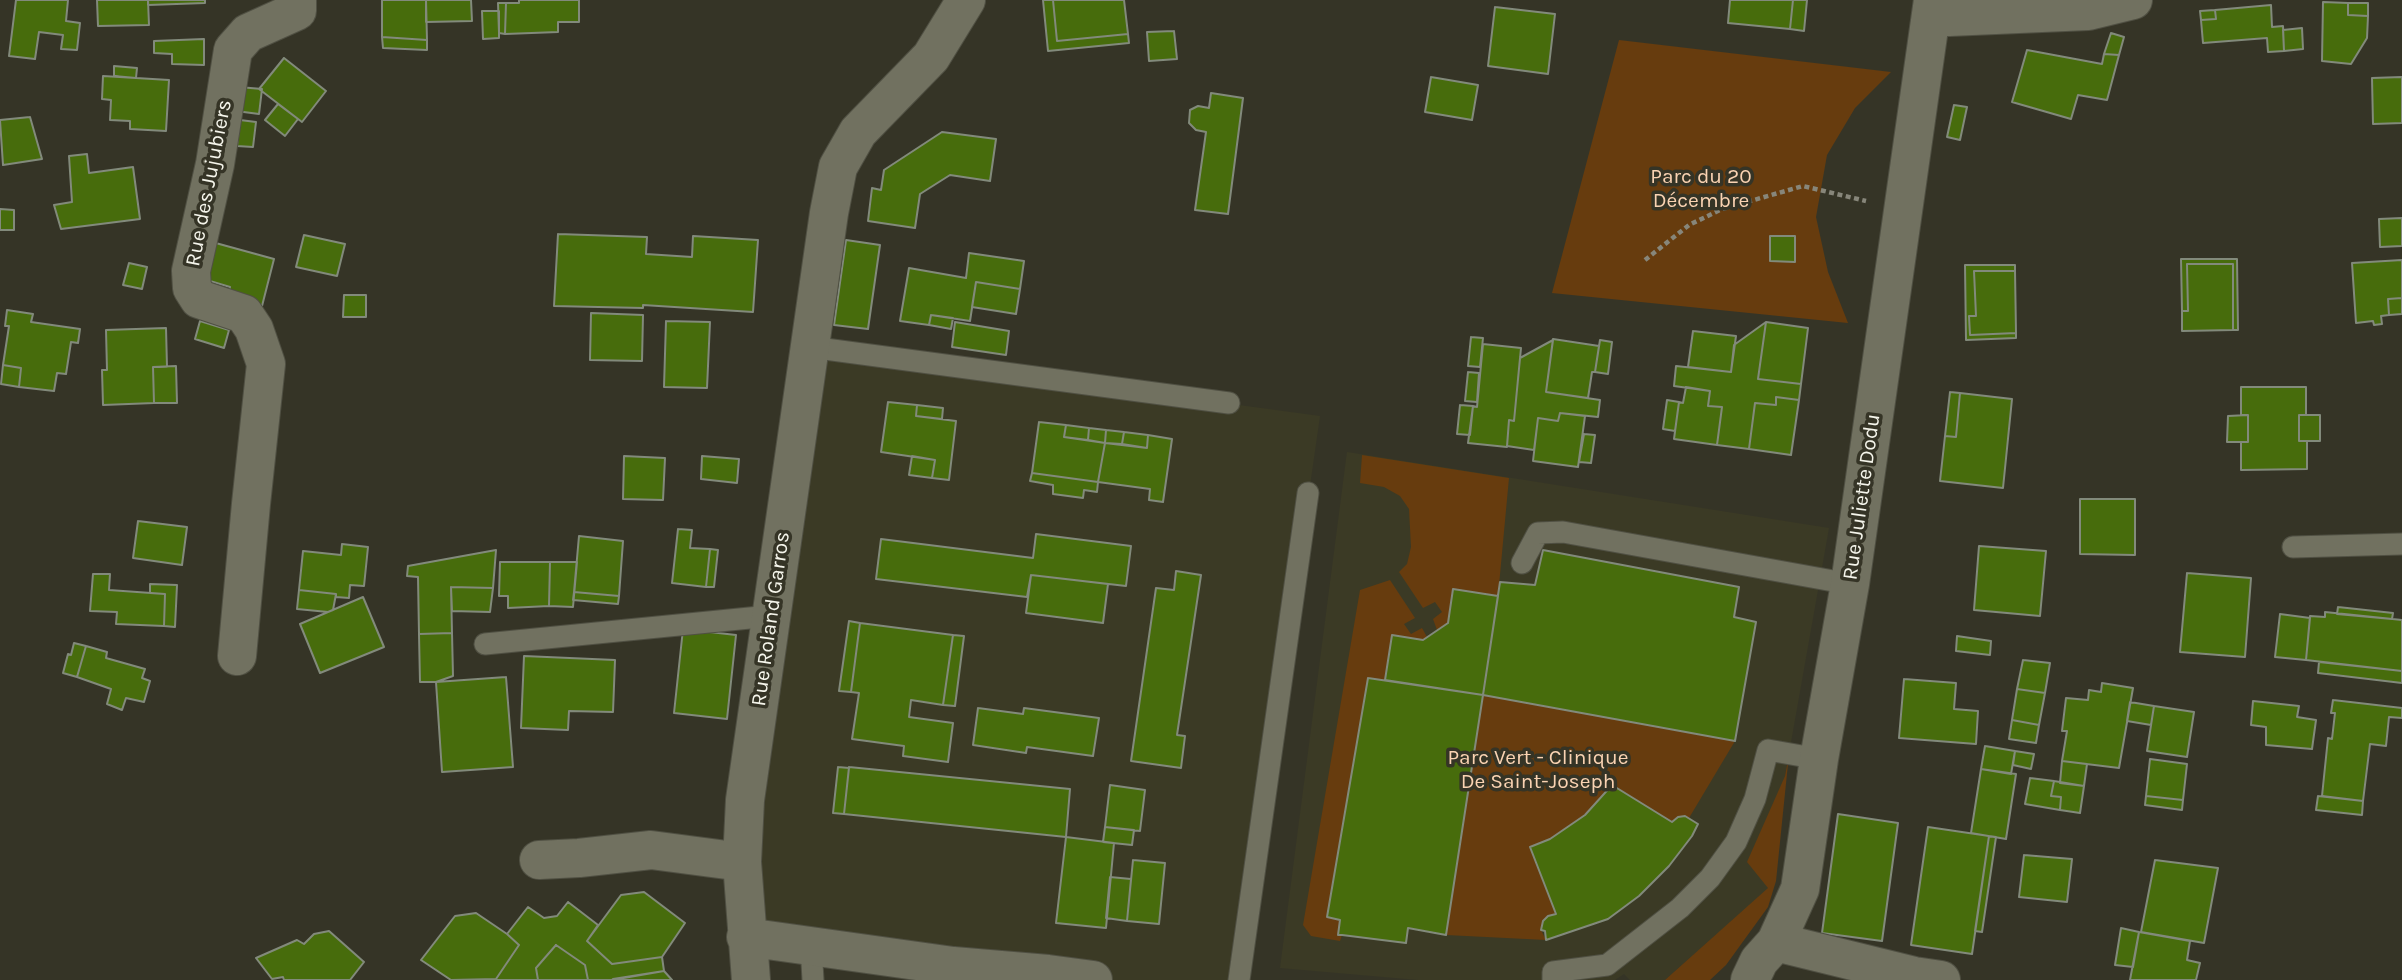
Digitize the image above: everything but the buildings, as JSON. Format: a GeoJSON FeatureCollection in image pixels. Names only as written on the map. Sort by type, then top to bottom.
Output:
{"type":"FeatureCollection","features":[{"type":"Feature","properties":{"kind":"street","name":"Rue des Jujubiers"},"geometry":{"type":"LineString","coordinates":[[237,656],[267,364],[254,329],[243,314],[199,299],[192,288],[191,271],[215,164],[233,50],[248,33],[297,11],[297,0]]}},
{"type":"Feature","properties":{"kind":"street","name":"Rue Roland Garros"},"geometry":{"type":"LineString","coordinates":[[751,980],[742,862],[745,800],[829,213],[838,167],[858,132],[931,57],[966,0]]}},
{"type":"Feature","properties":{"kind":"street"},"geometry":{"type":"LineString","coordinates":[[1932,8],[1949,17],[2088,11],[2133,0]]}},
{"type":"Feature","properties":{"kind":"street","name":"Rue Juliette Dodu"},"geometry":{"type":"LineString","coordinates":[[1750,980],[1759,961],[1776,942],[1801,889],[1819,759],[1850,583],[1932,8]]}},
{"type":"Feature","properties":{"kind":"street"},"geometry":{"type":"LineString","coordinates":[[539,860],[651,850],[742,862]]}},
{"type":"Feature","properties":{"kind":"street"},"geometry":{"type":"LineString","coordinates":[[746,937],[812,963],[1093,980]]}},
{"type":"Feature","properties":{"kind":"street"},"geometry":{"type":"LineString","coordinates":[[1776,942],[1914,976],[1941,980]]}},
{"type":"Feature","properties":{"kind":"lane"},"geometry":{"type":"LineString","coordinates":[[810,347],[1229,403]]}},
{"type":"Feature","properties":{"kind":"lane"},"geometry":{"type":"LineString","coordinates":[[1239,980],[1308,493]]}},
{"type":"Feature","properties":{"kind":"lane"},"geometry":{"type":"LineString","coordinates":[[1522,563],[1538,533],[1563,532],[1850,583]]}},
{"type":"Feature","properties":{"kind":"lane"},"geometry":{"type":"LineString","coordinates":[[2293,547],[2402,544]]}},
{"type":"Feature","properties":{"kind":"lane"},"geometry":{"type":"LineString","coordinates":[[485,643],[770,616]]}},
{"type":"Feature","properties":{"kind":"lane"},"geometry":{"type":"LineString","coordinates":[[1553,980],[1553,972],[1607,965],[1680,908],[1710,878],[1736,842],[1755,799],[1768,750],[1819,759]]}},
{"type":"Feature","properties":{"kind":"path"},"geometry":{"type":"LineString","coordinates":[[1645,260],[1689,225],[1722,209],[1803,186],[1866,201]]}},
{"type":"Feature","properties":{"kind":"shaded area"},"geometry":{"type":"Polygon","coordinates":[[[810,347],[1320,416],[1239,980],[1092,980],[746,937],[810,347]]]}},
{"type":"Feature","properties":{"kind":"shaded area"},"geometry":{"type":"Polygon","coordinates":[[[1347,452],[1829,528],[1785,776],[1769,888],[1665,980],[1630,980],[1624,974],[1615,980],[1418,980],[1280,968],[1347,452]]]}},
{"type":"Feature","properties":{"kind":"green space","name":"Parc du 20 Décembre"},"geometry":{"type":"Polygon","coordinates":[[[1619,40],[1891,72],[1855,108],[1827,155],[1816,217],[1828,272],[1848,323],[1552,293],[1619,40]]]}},
{"type":"Feature","properties":{"kind":"green space"},"geometry":{"type":"Polygon","coordinates":[[[1362,455],[1509,478],[1498,596],[1453,589],[1448,623],[1437,630],[1433,619],[1442,612],[1435,602],[1423,608],[1399,572],[1407,564],[1411,547],[1409,509],[1400,496],[1384,487],[1360,483],[1362,455]]]}},
{"type":"Feature","properties":{"kind":"green space"},"geometry":{"type":"Polygon","coordinates":[[[1390,580],[1415,618],[1404,624],[1411,634],[1422,628],[1427,637],[1423,640],[1392,635],[1385,680],[1368,679],[1327,917],[1340,920],[1338,934],[1342,935],[1340,941],[1311,936],[1303,925],[1360,590],[1390,580]]]}},
{"type":"Feature","properties":{"kind":"green space","name":"Parc Vert - Clinique De Saint-Joseph"},"geometry":{"type":"Polygon","coordinates":[[[1483,695],[1735,741],[1689,818],[1678,817],[1672,822],[1612,785],[1585,815],[1550,839],[1531,847],[1556,914],[1543,921],[1541,930],[1546,940],[1446,935],[1483,695]]]}},
{"type":"Feature","properties":{"kind":"green space"},"geometry":{"type":"Polygon","coordinates":[[[1789,754],[1776,881],[1768,907],[1726,965],[1710,980],[1665,980],[1768,888],[1747,862],[1785,776],[1789,754]]]}}]}
